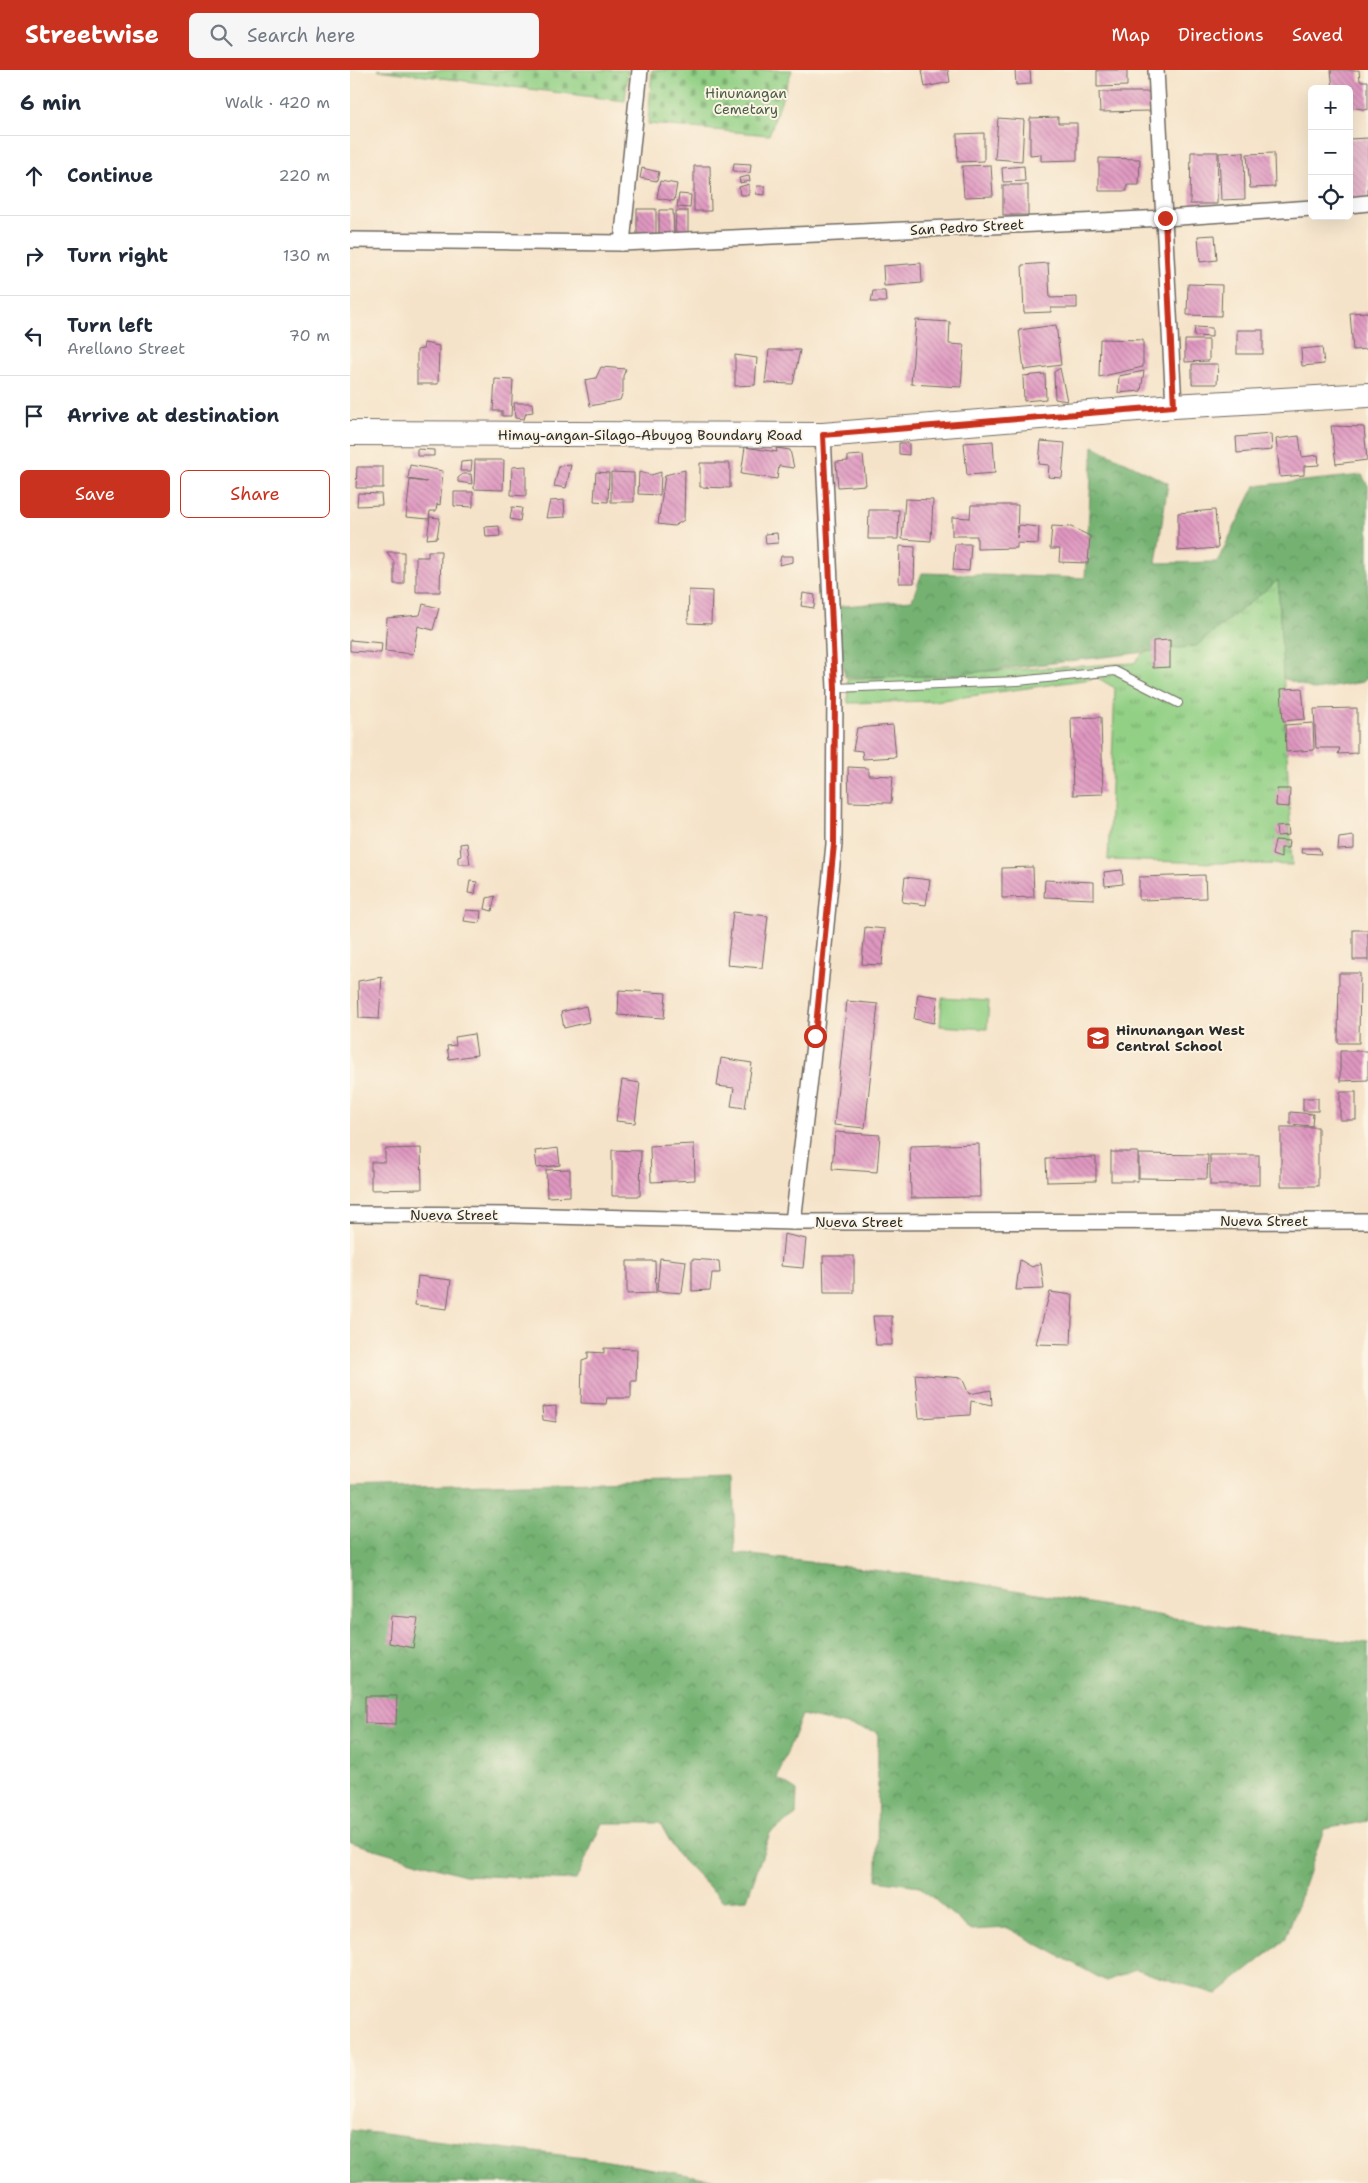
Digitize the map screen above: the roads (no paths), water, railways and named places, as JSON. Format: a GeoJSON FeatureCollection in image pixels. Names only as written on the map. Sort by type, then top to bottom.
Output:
{"type":"FeatureCollection","features":[{"type":"Feature","properties":{"kind":"main road","name":"Himay-angan-Silago-Abuyog Boundary Road"},"geometry":{"type":"LineString","coordinates":[[350,434],[823,435],[1174,406],[1368,395]]}},
{"type":"Feature","properties":{"kind":"street"},"geometry":{"type":"LineString","coordinates":[[622,243],[640,70]]}},
{"type":"Feature","properties":{"kind":"street"},"geometry":{"type":"LineString","coordinates":[[1156,70],[1174,406]]}},
{"type":"Feature","properties":{"kind":"street"},"geometry":{"type":"LineString","coordinates":[[1353,205],[1368,203]]}},
{"type":"Feature","properties":{"kind":"street","name":"San Pedro Street"},"geometry":{"type":"LineString","coordinates":[[350,240],[622,243],[1165,218],[1308,208]]}},
{"type":"Feature","properties":{"kind":"street"},"geometry":{"type":"LineString","coordinates":[[793,1222],[815,1036],[834,844],[835,688],[823,435]]}},
{"type":"Feature","properties":{"kind":"street","name":"Nueva Street"},"geometry":{"type":"LineString","coordinates":[[350,1214],[512,1215],[793,1222],[1368,1221]]}},
{"type":"Feature","properties":{"kind":"lane"},"geometry":{"type":"LineString","coordinates":[[835,688],[1018,681],[1115,671],[1178,704]]}},
{"type":"Feature","properties":{"kind":"place","name":"Hinunangan West Central School"},"geometry":{"type":"Point","coordinates":[1098,1038]}},
{"type":"Feature","properties":{"kind":"park label","name":"Hinunangan Cemetary"},"geometry":{"type":"Point","coordinates":[746,102]}}]}
